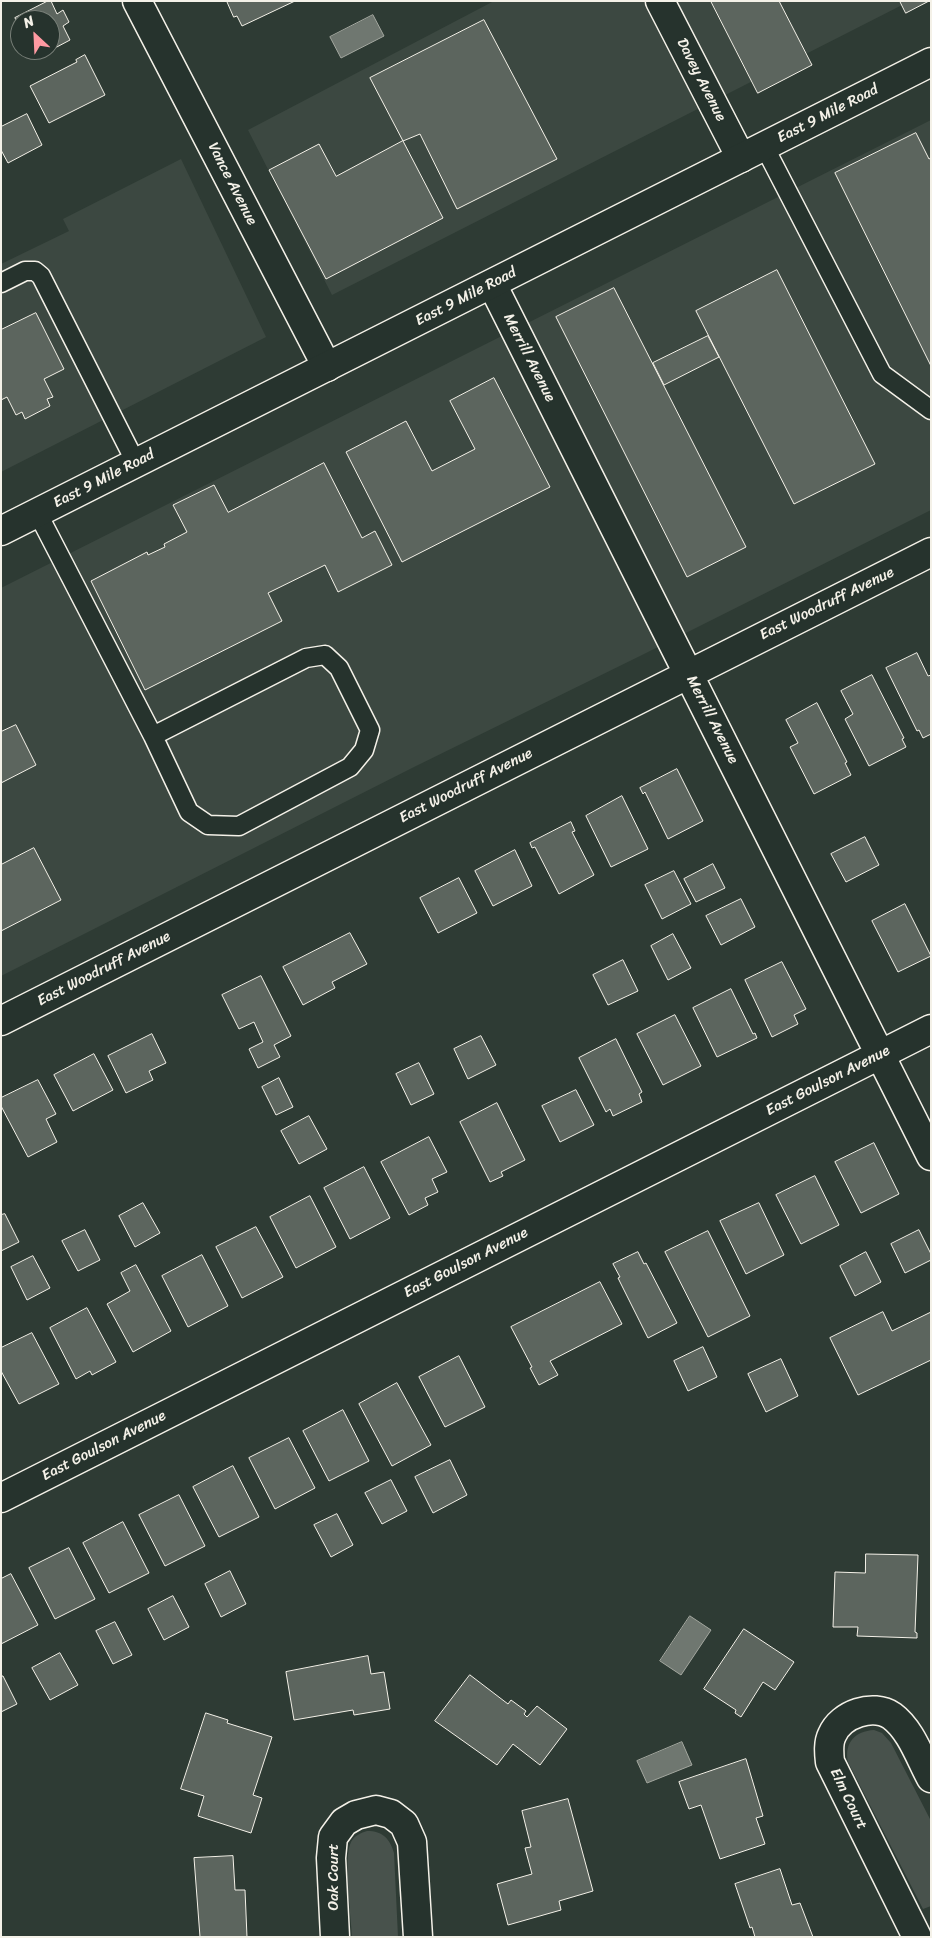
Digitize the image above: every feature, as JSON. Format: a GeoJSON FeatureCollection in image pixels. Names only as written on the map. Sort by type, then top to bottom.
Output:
{"type":"FeatureCollection","features":[{"type":"Feature","properties":{"kind":"street","name":"Vance Avenue"},"geometry":{"type":"LineString","coordinates":[[137,1],[327,367]]}},
{"type":"Feature","properties":{"kind":"street","name":"Davey Avenue"},"geometry":{"type":"LineString","coordinates":[[660,1],[753,152]]}},
{"type":"Feature","properties":{"kind":"street","name":"East 9 Mile Road"},"geometry":{"type":"LineString","coordinates":[[1,531],[931,62]]}},
{"type":"Feature","properties":{"kind":"street","name":"Merrill Avenue"},"geometry":{"type":"LineString","coordinates":[[492,284],[931,1156]]}},
{"type":"Feature","properties":{"kind":"street","name":"East Woodruff Avenue"},"geometry":{"type":"LineString","coordinates":[[1,1021],[931,552]]}},
{"type":"Feature","properties":{"kind":"street","name":"East Goulson Avenue"},"geometry":{"type":"LineString","coordinates":[[1,1498],[931,1029]]}},
{"type":"Feature","properties":{"kind":"street","name":"Elm Court"},"geometry":{"type":"LineString","coordinates":[[917,1937],[830,1762],[828,1747],[831,1736],[837,1727],[852,1715],[872,1710],[884,1712],[892,1716],[903,1727],[931,1778]]}},
{"type":"Feature","properties":{"kind":"street","name":"Oak Court"},"geometry":{"type":"LineString","coordinates":[[335,1937],[331,1858],[333,1837],[344,1822],[356,1815],[376,1810],[391,1814],[404,1824],[412,1842],[418,1937]]}},
{"type":"Feature","properties":{"kind":"lane"},"geometry":{"type":"LineString","coordinates":[[753,152],[882,374],[931,410]]}},
{"type":"Feature","properties":{"kind":"lane"},"geometry":{"type":"LineString","coordinates":[[1,283],[26,271],[36,271],[41,276],[136,463]]}},
{"type":"Feature","properties":{"kind":"lane"},"geometry":{"type":"LineString","coordinates":[[37,512],[153,736],[189,812],[208,825],[239,826],[350,767],[364,750],[370,730],[339,668],[325,655],[306,658],[153,736]]}},
{"type":"Feature","properties":{"kind":"shaded area"},"geometry":{"type":"Polygon","coordinates":[[[494,1],[910,1],[332,295],[248,130],[494,1]]]}},
{"type":"Feature","properties":{"kind":"shaded area"},"geometry":{"type":"Polygon","coordinates":[[[373,15],[384,36],[341,58],[330,37],[373,15]]]}},
{"type":"Feature","properties":{"kind":"shaded area"},"geometry":{"type":"Polygon","coordinates":[[[931,120],[931,510],[414,767],[1,976],[1,588],[931,120]]]}},
{"type":"Feature","properties":{"kind":"shaded area"},"geometry":{"type":"Polygon","coordinates":[[[181,159],[266,337],[1,472],[1,264],[69,231],[63,219],[181,159]]]}},
{"type":"Feature","properties":{"kind":"shaded area"},"geometry":{"type":"Polygon","coordinates":[[[690,1616],[711,1630],[681,1675],[660,1661],[690,1616]]]}},
{"type":"Feature","properties":{"kind":"shaded area"},"geometry":{"type":"Polygon","coordinates":[[[874,1730],[882,1733],[891,1743],[931,1821],[931,1906],[923,1909],[848,1762],[848,1749],[852,1739],[861,1733],[874,1730]]]}},
{"type":"Feature","properties":{"kind":"shaded area"},"geometry":{"type":"Polygon","coordinates":[[[682,1742],[692,1765],[647,1783],[637,1761],[682,1742]]]}},
{"type":"Feature","properties":{"kind":"shaded area"},"geometry":{"type":"Polygon","coordinates":[[[367,1831],[382,1834],[388,1840],[394,1853],[398,1937],[352,1937],[348,1888],[349,1850],[354,1838],[367,1831]]]}},
{"type":"Feature","properties":{"kind":"building"},"geometry":{"type":"Polygon","coordinates":[[[51,1],[55,10],[31,10],[51,1]]]}},
{"type":"Feature","properties":{"kind":"building"},"geometry":{"type":"Polygon","coordinates":[[[227,1],[295,1],[242,26],[237,16],[234,17],[227,1]]]}},
{"type":"Feature","properties":{"kind":"building"},"geometry":{"type":"Polygon","coordinates":[[[711,1],[779,1],[812,65],[758,93],[711,1]]]}},
{"type":"Feature","properties":{"kind":"building"},"geometry":{"type":"Polygon","coordinates":[[[900,1],[929,1],[906,13],[900,1]]]}},
{"type":"Feature","properties":{"kind":"building"},"geometry":{"type":"Polygon","coordinates":[[[63,10],[69,22],[63,26],[70,40],[60,45],[60,12],[63,10]]]}},
{"type":"Feature","properties":{"kind":"building"},"geometry":{"type":"Polygon","coordinates":[[[484,20],[557,159],[457,209],[420,134],[403,141],[370,78],[484,20]]]}},
{"type":"Feature","properties":{"kind":"building"},"geometry":{"type":"Polygon","coordinates":[[[85,55],[105,95],[49,123],[30,86],[77,62],[76,60],[85,55]]]}},
{"type":"Feature","properties":{"kind":"building"},"geometry":{"type":"Polygon","coordinates":[[[27,114],[42,145],[8,163],[1,150],[1,127],[27,114]]]}},
{"type":"Feature","properties":{"kind":"building"},"geometry":{"type":"Polygon","coordinates":[[[916,133],[929,159],[931,158],[931,366],[835,173],[916,133]]]}},
{"type":"Feature","properties":{"kind":"building"},"geometry":{"type":"Polygon","coordinates":[[[403,141],[443,218],[326,279],[269,170],[319,144],[336,176],[403,141]]]}},
{"type":"Feature","properties":{"kind":"building"},"geometry":{"type":"Polygon","coordinates":[[[777,270],[875,464],[794,504],[696,311],[777,270]]]}},
{"type":"Feature","properties":{"kind":"building"},"geometry":{"type":"Polygon","coordinates":[[[614,288],[746,547],[687,577],[556,317],[614,288]]]}},
{"type":"Feature","properties":{"kind":"building"},"geometry":{"type":"Polygon","coordinates":[[[36,313],[64,369],[44,379],[53,397],[47,399],[50,406],[25,419],[22,412],[16,415],[7,397],[1,400],[1,330],[36,313]]]}},
{"type":"Feature","properties":{"kind":"building"},"geometry":{"type":"Polygon","coordinates":[[[708,336],[719,357],[664,385],[653,363],[708,336]]]}},
{"type":"Feature","properties":{"kind":"building"},"geometry":{"type":"Polygon","coordinates":[[[494,378],[550,487],[402,562],[346,452],[406,421],[432,471],[475,449],[450,401],[494,378]]]}},
{"type":"Feature","properties":{"kind":"building"},"geometry":{"type":"Polygon","coordinates":[[[324,463],[362,538],[375,531],[392,565],[338,592],[325,565],[268,593],[282,621],[145,690],[91,581],[147,552],[148,555],[165,547],[164,544],[187,532],[173,505],[214,485],[228,512],[324,463]]]}},
{"type":"Feature","properties":{"kind":"building"},"geometry":{"type":"Polygon","coordinates":[[[917,653],[928,676],[931,675],[931,734],[923,738],[919,730],[917,731],[886,668],[917,653]]]}},
{"type":"Feature","properties":{"kind":"building"},"geometry":{"type":"Polygon","coordinates":[[[872,675],[904,738],[902,739],[906,747],[869,766],[845,719],[853,714],[841,691],[872,675]]]}},
{"type":"Feature","properties":{"kind":"building"},"geometry":{"type":"Polygon","coordinates":[[[817,703],[847,762],[845,763],[851,775],[814,794],[790,747],[798,743],[786,720],[817,703]]]}},
{"type":"Feature","properties":{"kind":"building"},"geometry":{"type":"Polygon","coordinates":[[[16,725],[36,765],[1,783],[1,732],[16,725]]]}},
{"type":"Feature","properties":{"kind":"building"},"geometry":{"type":"Polygon","coordinates":[[[677,769],[703,821],[668,839],[645,792],[643,794],[640,788],[677,769]]]}},
{"type":"Feature","properties":{"kind":"building"},"geometry":{"type":"Polygon","coordinates":[[[622,796],[648,849],[611,867],[586,816],[622,796]]]}},
{"type":"Feature","properties":{"kind":"building"},"geometry":{"type":"Polygon","coordinates":[[[571,822],[575,831],[572,832],[594,875],[559,894],[535,847],[532,848],[530,843],[571,822]]]}},
{"type":"Feature","properties":{"kind":"building"},"geometry":{"type":"Polygon","coordinates":[[[865,837],[879,865],[846,882],[831,854],[865,837]]]}},
{"type":"Feature","properties":{"kind":"building"},"geometry":{"type":"Polygon","coordinates":[[[34,848],[61,900],[1,931],[1,865],[34,848]]]}},
{"type":"Feature","properties":{"kind":"building"},"geometry":{"type":"Polygon","coordinates":[[[515,850],[532,886],[493,906],[475,871],[515,850]]]}},
{"type":"Feature","properties":{"kind":"building"},"geometry":{"type":"Polygon","coordinates":[[[713,864],[725,888],[696,902],[684,879],[713,864]]]}},
{"type":"Feature","properties":{"kind":"building"},"geometry":{"type":"Polygon","coordinates":[[[674,871],[691,904],[662,919],[645,885],[674,871]]]}},
{"type":"Feature","properties":{"kind":"building"},"geometry":{"type":"Polygon","coordinates":[[[459,878],[477,913],[438,933],[420,898],[459,878]]]}},
{"type":"Feature","properties":{"kind":"building"},"geometry":{"type":"Polygon","coordinates":[[[741,899],[755,927],[721,945],[706,916],[741,899]]]}},
{"type":"Feature","properties":{"kind":"building"},"geometry":{"type":"Polygon","coordinates":[[[905,904],[931,956],[898,972],[872,921],[905,904]]]}},
{"type":"Feature","properties":{"kind":"building"},"geometry":{"type":"Polygon","coordinates":[[[350,933],[367,964],[332,982],[335,988],[303,1005],[283,967],[350,933]]]}},
{"type":"Feature","properties":{"kind":"building"},"geometry":{"type":"Polygon","coordinates":[[[673,934],[691,968],[668,980],[651,946],[673,934]]]}},
{"type":"Feature","properties":{"kind":"building"},"geometry":{"type":"Polygon","coordinates":[[[623,960],[638,991],[608,1005],[593,975],[623,960]]]}},
{"type":"Feature","properties":{"kind":"building"},"geometry":{"type":"Polygon","coordinates":[[[782,962],[806,1009],[794,1015],[798,1024],[772,1037],[745,980],[782,962]]]}},
{"type":"Feature","properties":{"kind":"building"},"geometry":{"type":"Polygon","coordinates":[[[261,976],[291,1036],[274,1045],[280,1057],[258,1068],[249,1049],[263,1042],[254,1022],[239,1029],[222,995],[261,976]]]}},
{"type":"Feature","properties":{"kind":"building"},"geometry":{"type":"Polygon","coordinates":[[[731,989],[753,1034],[755,1033],[757,1038],[717,1057],[693,1008],[731,989]]]}},
{"type":"Feature","properties":{"kind":"building"},"geometry":{"type":"Polygon","coordinates":[[[675,1015],[701,1066],[663,1085],[637,1034],[675,1015]]]}},
{"type":"Feature","properties":{"kind":"building"},"geometry":{"type":"Polygon","coordinates":[[[152,1034],[166,1063],[149,1071],[153,1080],[126,1093],[108,1056],[152,1034]]]}},
{"type":"Feature","properties":{"kind":"building"},"geometry":{"type":"Polygon","coordinates":[[[481,1036],[496,1065],[468,1079],[454,1049],[481,1036]]]}},
{"type":"Feature","properties":{"kind":"building"},"geometry":{"type":"Polygon","coordinates":[[[616,1039],[642,1092],[639,1094],[642,1102],[613,1116],[610,1109],[606,1112],[579,1058],[616,1039]]]}},
{"type":"Feature","properties":{"kind":"building"},"geometry":{"type":"Polygon","coordinates":[[[94,1054],[113,1090],[73,1111],[54,1075],[94,1054]]]}},
{"type":"Feature","properties":{"kind":"building"},"geometry":{"type":"Polygon","coordinates":[[[419,1063],[434,1094],[411,1105],[396,1074],[419,1063]]]}},
{"type":"Feature","properties":{"kind":"building"},"geometry":{"type":"Polygon","coordinates":[[[279,1078],[293,1107],[276,1115],[262,1087],[279,1078]]]}},
{"type":"Feature","properties":{"kind":"building"},"geometry":{"type":"Polygon","coordinates":[[[38,1080],[56,1114],[46,1119],[57,1142],[28,1157],[1,1106],[1,1098],[38,1080]]]}},
{"type":"Feature","properties":{"kind":"building"},"geometry":{"type":"Polygon","coordinates":[[[576,1090],[594,1125],[560,1142],[542,1106],[576,1090]]]}},
{"type":"Feature","properties":{"kind":"building"},"geometry":{"type":"Polygon","coordinates":[[[497,1103],[525,1160],[501,1172],[503,1176],[490,1182],[460,1122],[497,1103]]]}},
{"type":"Feature","properties":{"kind":"building"},"geometry":{"type":"Polygon","coordinates":[[[309,1116],[327,1149],[299,1164],[281,1131],[309,1116]]]}},
{"type":"Feature","properties":{"kind":"building"},"geometry":{"type":"Polygon","coordinates":[[[429,1137],[447,1172],[432,1179],[438,1192],[425,1198],[428,1205],[409,1215],[381,1162],[429,1137]]]}},
{"type":"Feature","properties":{"kind":"building"},"geometry":{"type":"Polygon","coordinates":[[[874,1143],[899,1194],[861,1213],[835,1162],[874,1143]]]}},
{"type":"Feature","properties":{"kind":"building"},"geometry":{"type":"Polygon","coordinates":[[[364,1167],[390,1218],[350,1239],[324,1188],[364,1167]]]}},
{"type":"Feature","properties":{"kind":"building"},"geometry":{"type":"Polygon","coordinates":[[[815,1176],[839,1225],[801,1244],[776,1195],[815,1176]]]}},
{"type":"Feature","properties":{"kind":"building"},"geometry":{"type":"Polygon","coordinates":[[[310,1196],[336,1247],[296,1268],[270,1217],[310,1196]]]}},
{"type":"Feature","properties":{"kind":"building"},"geometry":{"type":"Polygon","coordinates":[[[143,1203],[160,1233],[135,1247],[119,1216],[143,1203]]]}},
{"type":"Feature","properties":{"kind":"building"},"geometry":{"type":"Polygon","coordinates":[[[759,1203],[784,1255],[746,1274],[720,1221],[759,1203]]]}},
{"type":"Feature","properties":{"kind":"building"},"geometry":{"type":"Polygon","coordinates":[[[5,1214],[19,1242],[1,1251],[1,1215],[5,1214]]]}},
{"type":"Feature","properties":{"kind":"building"},"geometry":{"type":"Polygon","coordinates":[[[256,1227],[283,1277],[242,1298],[216,1247],[256,1227]]]}},
{"type":"Feature","properties":{"kind":"building"},"geometry":{"type":"Polygon","coordinates":[[[85,1230],[100,1260],[78,1271],[62,1241],[85,1230]]]}},
{"type":"Feature","properties":{"kind":"building"},"geometry":{"type":"Polygon","coordinates":[[[919,1230],[931,1254],[931,1260],[905,1273],[891,1244],[919,1230]]]}},
{"type":"Feature","properties":{"kind":"building"},"geometry":{"type":"Polygon","coordinates":[[[708,1231],[750,1316],[708,1337],[665,1252],[708,1231]]]}},
{"type":"Feature","properties":{"kind":"building"},"geometry":{"type":"Polygon","coordinates":[[[638,1252],[644,1264],[646,1263],[677,1323],[648,1338],[613,1264],[638,1252]]]}},
{"type":"Feature","properties":{"kind":"building"},"geometry":{"type":"Polygon","coordinates":[[[866,1252],[881,1282],[855,1296],[840,1266],[866,1252]]]}},
{"type":"Feature","properties":{"kind":"building"},"geometry":{"type":"Polygon","coordinates":[[[202,1255],[228,1306],[188,1327],[162,1276],[202,1255]]]}},
{"type":"Feature","properties":{"kind":"building"},"geometry":{"type":"Polygon","coordinates":[[[33,1256],[50,1288],[27,1300],[11,1267],[33,1256]]]}},
{"type":"Feature","properties":{"kind":"building"},"geometry":{"type":"Polygon","coordinates":[[[136,1265],[171,1331],[133,1352],[107,1304],[130,1291],[121,1273],[136,1265]]]}},
{"type":"Feature","properties":{"kind":"building"},"geometry":{"type":"Polygon","coordinates":[[[600,1282],[622,1324],[550,1361],[558,1375],[539,1385],[530,1368],[532,1367],[511,1327],[600,1282]]]}},
{"type":"Feature","properties":{"kind":"building"},"geometry":{"type":"Polygon","coordinates":[[[87,1308],[116,1362],[92,1375],[90,1371],[76,1379],[50,1328],[87,1308]]]}},
{"type":"Feature","properties":{"kind":"building"},"geometry":{"type":"Polygon","coordinates":[[[883,1312],[892,1331],[931,1312],[931,1360],[858,1395],[830,1338],[883,1312]]]}},
{"type":"Feature","properties":{"kind":"building"},"geometry":{"type":"Polygon","coordinates":[[[32,1333],[59,1384],[19,1404],[1,1371],[1,1348],[32,1333]]]}},
{"type":"Feature","properties":{"kind":"building"},"geometry":{"type":"Polygon","coordinates":[[[703,1347],[717,1377],[688,1391],[674,1361],[703,1347]]]}},
{"type":"Feature","properties":{"kind":"building"},"geometry":{"type":"Polygon","coordinates":[[[459,1356],[485,1407],[445,1427],[419,1377],[459,1356]]]}},
{"type":"Feature","properties":{"kind":"building"},"geometry":{"type":"Polygon","coordinates":[[[781,1359],[798,1396],[766,1412],[748,1374],[781,1359]]]}},
{"type":"Feature","properties":{"kind":"building"},"geometry":{"type":"Polygon","coordinates":[[[397,1383],[431,1445],[392,1466],[359,1404],[397,1383]]]}},
{"type":"Feature","properties":{"kind":"building"},"geometry":{"type":"Polygon","coordinates":[[[343,1410],[369,1461],[329,1481],[303,1431],[343,1410]]]}},
{"type":"Feature","properties":{"kind":"building"},"geometry":{"type":"Polygon","coordinates":[[[289,1438],[315,1488],[275,1509],[249,1458],[289,1438]]]}},
{"type":"Feature","properties":{"kind":"building"},"geometry":{"type":"Polygon","coordinates":[[[450,1460],[467,1495],[433,1513],[415,1477],[450,1460]]]}},
{"type":"Feature","properties":{"kind":"building"},"geometry":{"type":"Polygon","coordinates":[[[233,1466],[259,1517],[219,1537],[193,1487],[233,1466]]]}},
{"type":"Feature","properties":{"kind":"building"},"geometry":{"type":"Polygon","coordinates":[[[391,1480],[407,1511],[382,1524],[365,1493],[391,1480]]]}},
{"type":"Feature","properties":{"kind":"building"},"geometry":{"type":"Polygon","coordinates":[[[179,1495],[205,1546],[165,1566],[139,1515],[179,1495]]]}},
{"type":"Feature","properties":{"kind":"building"},"geometry":{"type":"Polygon","coordinates":[[[337,1514],[353,1545],[331,1557],[314,1525],[337,1514]]]}},
{"type":"Feature","properties":{"kind":"building"},"geometry":{"type":"Polygon","coordinates":[[[123,1522],[149,1573],[109,1593],[83,1543],[123,1522]]]}},
{"type":"Feature","properties":{"kind":"building"},"geometry":{"type":"Polygon","coordinates":[[[69,1548],[95,1599],[55,1619],[29,1568],[69,1548]]]}},
{"type":"Feature","properties":{"kind":"building"},"geometry":{"type":"Polygon","coordinates":[[[866,1554],[918,1555],[915,1632],[917,1633],[917,1638],[857,1636],[858,1627],[833,1627],[835,1572],[865,1573],[866,1554]]]}},
{"type":"Feature","properties":{"kind":"building"},"geometry":{"type":"Polygon","coordinates":[[[230,1571],[246,1604],[221,1617],[205,1584],[230,1571]]]}},
{"type":"Feature","properties":{"kind":"building"},"geometry":{"type":"Polygon","coordinates":[[[11,1574],[38,1625],[1,1644],[1,1579],[11,1574]]]}},
{"type":"Feature","properties":{"kind":"building"},"geometry":{"type":"Polygon","coordinates":[[[173,1596],[189,1627],[164,1640],[148,1609],[173,1596]]]}},
{"type":"Feature","properties":{"kind":"building"},"geometry":{"type":"Polygon","coordinates":[[[115,1622],[132,1655],[113,1664],[96,1631],[115,1622]]]}},
{"type":"Feature","properties":{"kind":"building"},"geometry":{"type":"Polygon","coordinates":[[[744,1629],[794,1662],[775,1690],[763,1682],[741,1717],[735,1713],[736,1710],[704,1689],[744,1629]]]}},
{"type":"Feature","properties":{"kind":"building"},"geometry":{"type":"Polygon","coordinates":[[[60,1653],[78,1685],[50,1700],[32,1668],[60,1653]]]}},
{"type":"Feature","properties":{"kind":"building"},"geometry":{"type":"Polygon","coordinates":[[[368,1656],[371,1674],[384,1672],[390,1709],[354,1715],[353,1710],[294,1720],[286,1672],[368,1656]]]}},
{"type":"Feature","properties":{"kind":"building"},"geometry":{"type":"Polygon","coordinates":[[[470,1675],[508,1704],[511,1700],[526,1711],[524,1714],[527,1717],[537,1706],[567,1729],[540,1765],[513,1744],[497,1765],[435,1721],[470,1675]]]}},
{"type":"Feature","properties":{"kind":"building"},"geometry":{"type":"Polygon","coordinates":[[[1,1676],[3,1676],[17,1704],[1,1712],[1,1676]]]}},
{"type":"Feature","properties":{"kind":"building"},"geometry":{"type":"Polygon","coordinates":[[[206,1713],[228,1720],[227,1723],[272,1737],[253,1795],[262,1798],[251,1833],[198,1816],[204,1796],[181,1789],[206,1713]]]}},
{"type":"Feature","properties":{"kind":"building"},"geometry":{"type":"Polygon","coordinates":[[[746,1759],[763,1816],[756,1818],[765,1844],[720,1859],[701,1805],[689,1809],[679,1782],[746,1759]]]}},
{"type":"Feature","properties":{"kind":"building"},"geometry":{"type":"Polygon","coordinates":[[[568,1799],[593,1891],[559,1901],[561,1910],[508,1925],[497,1884],[532,1874],[525,1848],[531,1847],[522,1811],[568,1799]]]}},
{"type":"Feature","properties":{"kind":"building"},"geometry":{"type":"Polygon","coordinates":[[[233,1856],[235,1890],[245,1890],[247,1937],[200,1937],[194,1858],[233,1856]]]}},
{"type":"Feature","properties":{"kind":"building"},"geometry":{"type":"Polygon","coordinates":[[[780,1869],[792,1905],[800,1903],[813,1937],[755,1937],[752,1927],[750,1928],[735,1884],[780,1869]]]}}]}
